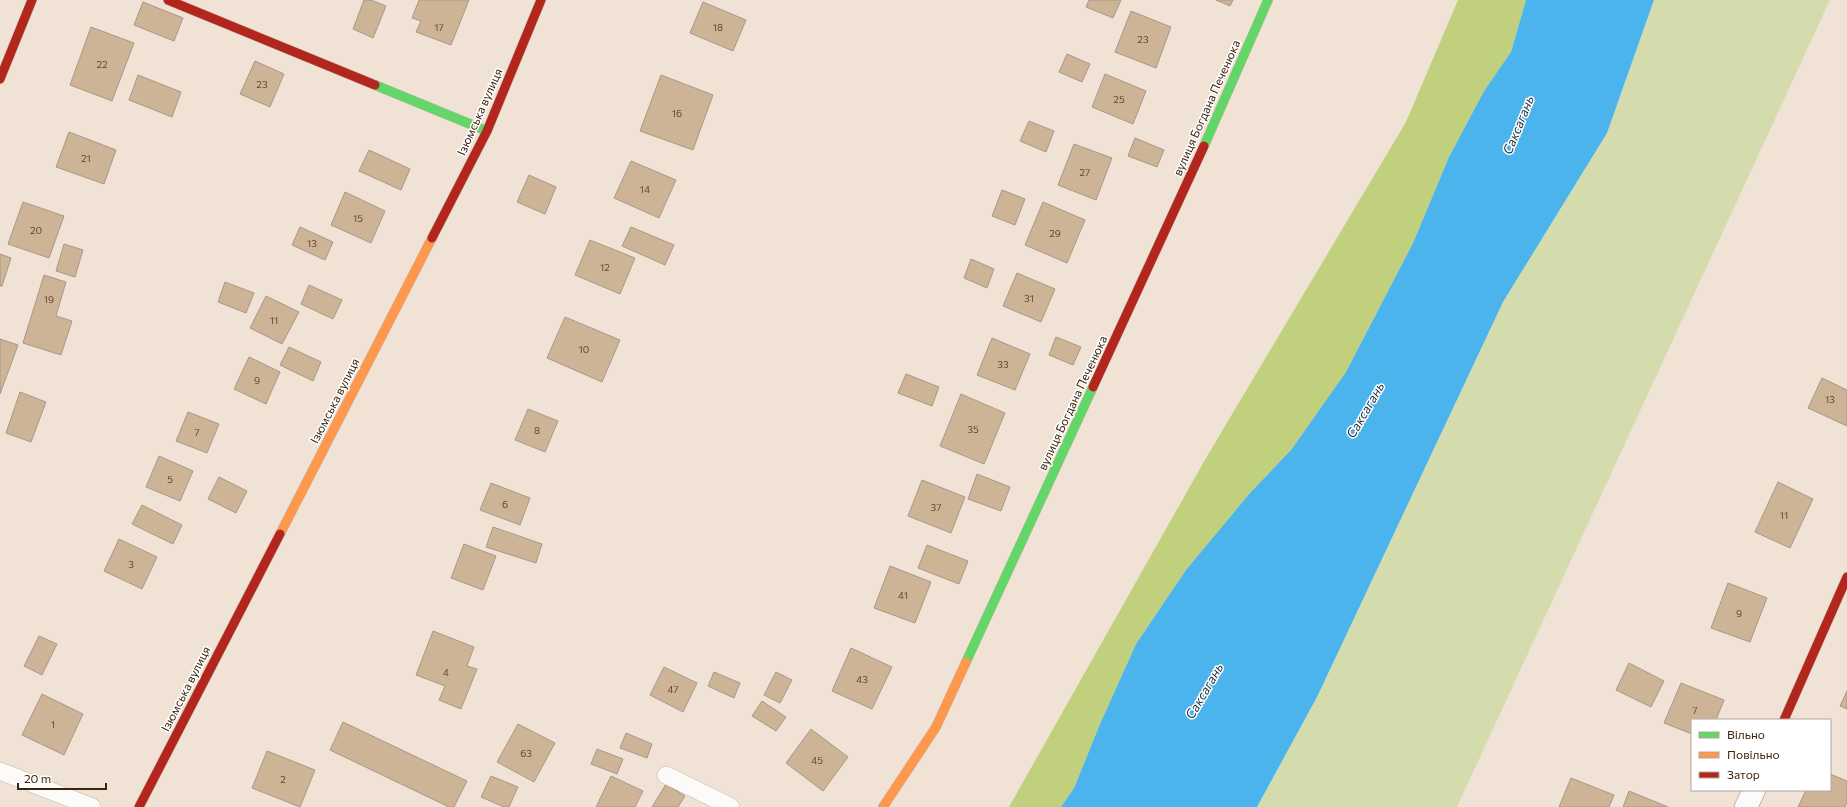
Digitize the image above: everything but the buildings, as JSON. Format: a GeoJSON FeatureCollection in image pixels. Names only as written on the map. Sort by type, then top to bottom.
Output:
{"type":"FeatureCollection","features":[{"type":"Feature","properties":{"kind":"street"},"geometry":{"type":"LineString","coordinates":[[0,79],[32,0]]}},
{"type":"Feature","properties":{"kind":"street"},"geometry":{"type":"LineString","coordinates":[[168,0],[487,132]]}},
{"type":"Feature","properties":{"kind":"street","name":"Ізюмська вулиця"},"geometry":{"type":"LineString","coordinates":[[139,807],[487,132],[541,0]]}},
{"type":"Feature","properties":{"kind":"street","name":"вулиця Богдана Печенюка"},"geometry":{"type":"LineString","coordinates":[[884,807],[936,728],[1171,219],[1268,0]]}},
{"type":"Feature","properties":{"kind":"street"},"geometry":{"type":"LineString","coordinates":[[1784,719],[1847,577]]}},
{"type":"Feature","properties":{"kind":"street"},"geometry":{"type":"LineString","coordinates":[[1746,807],[1754,791]]}},
{"type":"Feature","properties":{"kind":"lane"},"geometry":{"type":"LineString","coordinates":[[0,771],[92,807]]}},
{"type":"Feature","properties":{"kind":"lane"},"geometry":{"type":"LineString","coordinates":[[666,775],[731,807]]}},
{"type":"Feature","properties":{"kind":"green space"},"geometry":{"type":"Polygon","coordinates":[[[1458,0],[1526,0],[1511,52],[1484,91],[1449,157],[1413,243],[1346,372],[1291,450],[1250,493],[1186,570],[1136,644],[1100,724],[1074,788],[1061,807],[1009,807],[1206,458],[1406,122],[1458,0]]]}},
{"type":"Feature","properties":{"kind":"green space"},"geometry":{"type":"Polygon","coordinates":[[[1654,0],[1830,0],[1457,807],[1257,807],[1317,697],[1503,302],[1607,133],[1654,0]]]}},
{"type":"Feature","properties":{"kind":"water","name":"Саксагань"},"geometry":{"type":"Polygon","coordinates":[[[1526,0],[1654,0],[1607,133],[1503,302],[1317,697],[1257,807],[1061,807],[1074,788],[1100,724],[1136,644],[1186,570],[1250,493],[1291,450],[1346,372],[1413,243],[1449,157],[1484,91],[1511,52],[1526,0]]]}},
{"type":"Feature","properties":{"kind":"traffic: fast"},"geometry":{"type":"LineString","coordinates":[[1204,146],[1268,0]]}},
{"type":"Feature","properties":{"kind":"traffic: fast"},"geometry":{"type":"LineString","coordinates":[[375,85],[487,131]]}},
{"type":"Feature","properties":{"kind":"traffic: fast"},"geometry":{"type":"LineString","coordinates":[[966,662],[1093,387]]}},
{"type":"Feature","properties":{"kind":"traffic: slow"},"geometry":{"type":"LineString","coordinates":[[280,534],[432,238]]}},
{"type":"Feature","properties":{"kind":"traffic: slow"},"geometry":{"type":"LineString","coordinates":[[883,807],[936,727],[966,662]]}},
{"type":"Feature","properties":{"kind":"traffic: jam"},"geometry":{"type":"LineString","coordinates":[[0,79],[32,0]]}},
{"type":"Feature","properties":{"kind":"traffic: jam"},"geometry":{"type":"LineString","coordinates":[[168,0],[375,85]]}},
{"type":"Feature","properties":{"kind":"traffic: jam"},"geometry":{"type":"LineString","coordinates":[[432,238],[487,131],[541,0]]}},
{"type":"Feature","properties":{"kind":"traffic: jam"},"geometry":{"type":"LineString","coordinates":[[1093,387],[1204,146]]}},
{"type":"Feature","properties":{"kind":"traffic: jam"},"geometry":{"type":"LineString","coordinates":[[139,807],[280,534]]}},
{"type":"Feature","properties":{"kind":"traffic: jam"},"geometry":{"type":"LineString","coordinates":[[1784,719],[1847,577]]}}]}
